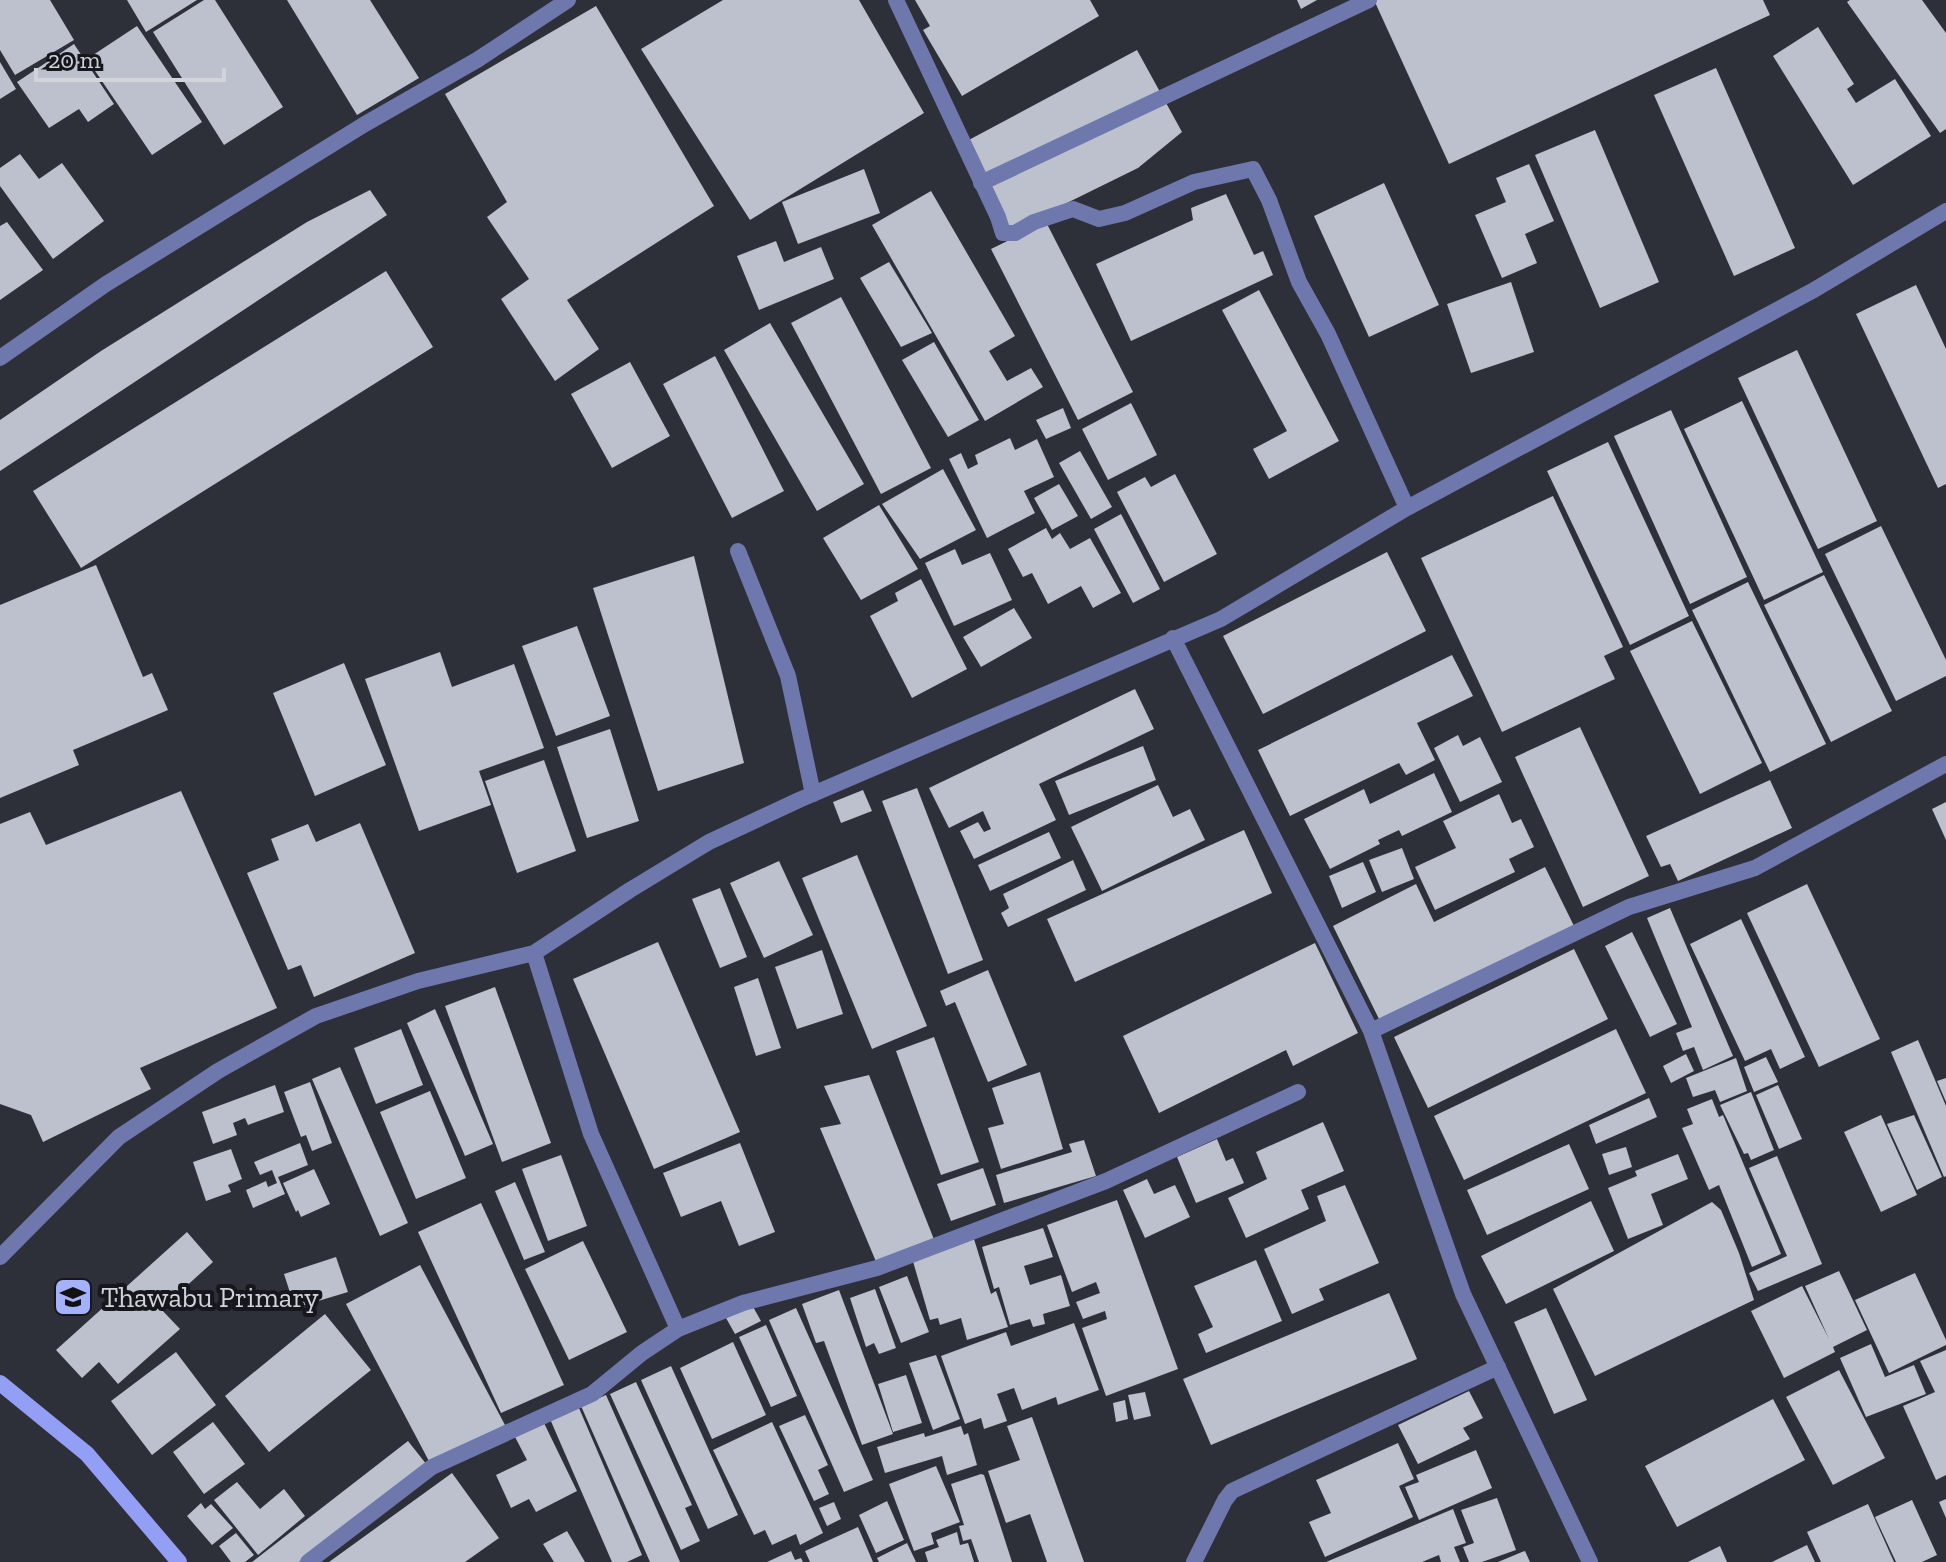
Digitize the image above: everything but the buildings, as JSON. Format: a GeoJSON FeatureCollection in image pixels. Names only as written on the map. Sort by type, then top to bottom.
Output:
{"type":"FeatureCollection","features":[{"type":"Feature","properties":{"kind":"street"},"geometry":{"type":"LineString","coordinates":[[0,358],[106,284],[365,124],[477,60],[568,0]]}},
{"type":"Feature","properties":{"kind":"street"},"geometry":{"type":"LineString","coordinates":[[896,0],[1003,233],[1015,233],[1034,222],[1073,209],[1099,219],[1125,213],[1194,182],[1253,169],[1269,200],[1299,282],[1328,334],[1407,508]]}},
{"type":"Feature","properties":{"kind":"street"},"geometry":{"type":"LineString","coordinates":[[981,183],[1369,0]]}},
{"type":"Feature","properties":{"kind":"street"},"geometry":{"type":"LineString","coordinates":[[0,1257],[119,1137],[218,1071],[316,1016],[418,981],[534,953],[709,842],[813,794],[1221,619],[1407,508],[1814,290],[1946,211]]}},
{"type":"Feature","properties":{"kind":"street"},"geometry":{"type":"LineString","coordinates":[[738,551],[788,676],[800,721],[813,794]]}},
{"type":"Feature","properties":{"kind":"street"},"geometry":{"type":"LineString","coordinates":[[1173,638],[1371,1031],[1463,1294],[1590,1562]]}},
{"type":"Feature","properties":{"kind":"street"},"geometry":{"type":"LineString","coordinates":[[1371,1031],[1629,907],[1755,868],[1946,764]]}},
{"type":"Feature","properties":{"kind":"street"},"geometry":{"type":"LineString","coordinates":[[534,953],[591,1134],[678,1329]]}},
{"type":"Feature","properties":{"kind":"street"},"geometry":{"type":"LineString","coordinates":[[308,1562],[432,1467],[592,1394],[642,1353],[678,1329],[743,1303],[877,1268],[1106,1181],[1298,1092]]}},
{"type":"Feature","properties":{"kind":"street"},"geometry":{"type":"LineString","coordinates":[[1194,1562],[1232,1491],[1498,1367]]}},
{"type":"Feature","properties":{"kind":"street"},"geometry":{"type":"LineString","coordinates":[[0,1383],[87,1454],[179,1562]]}},
{"type":"Feature","properties":{"kind":"place","name":"Thawabu Primary"},"geometry":{"type":"Point","coordinates":[73,1297]}}]}
